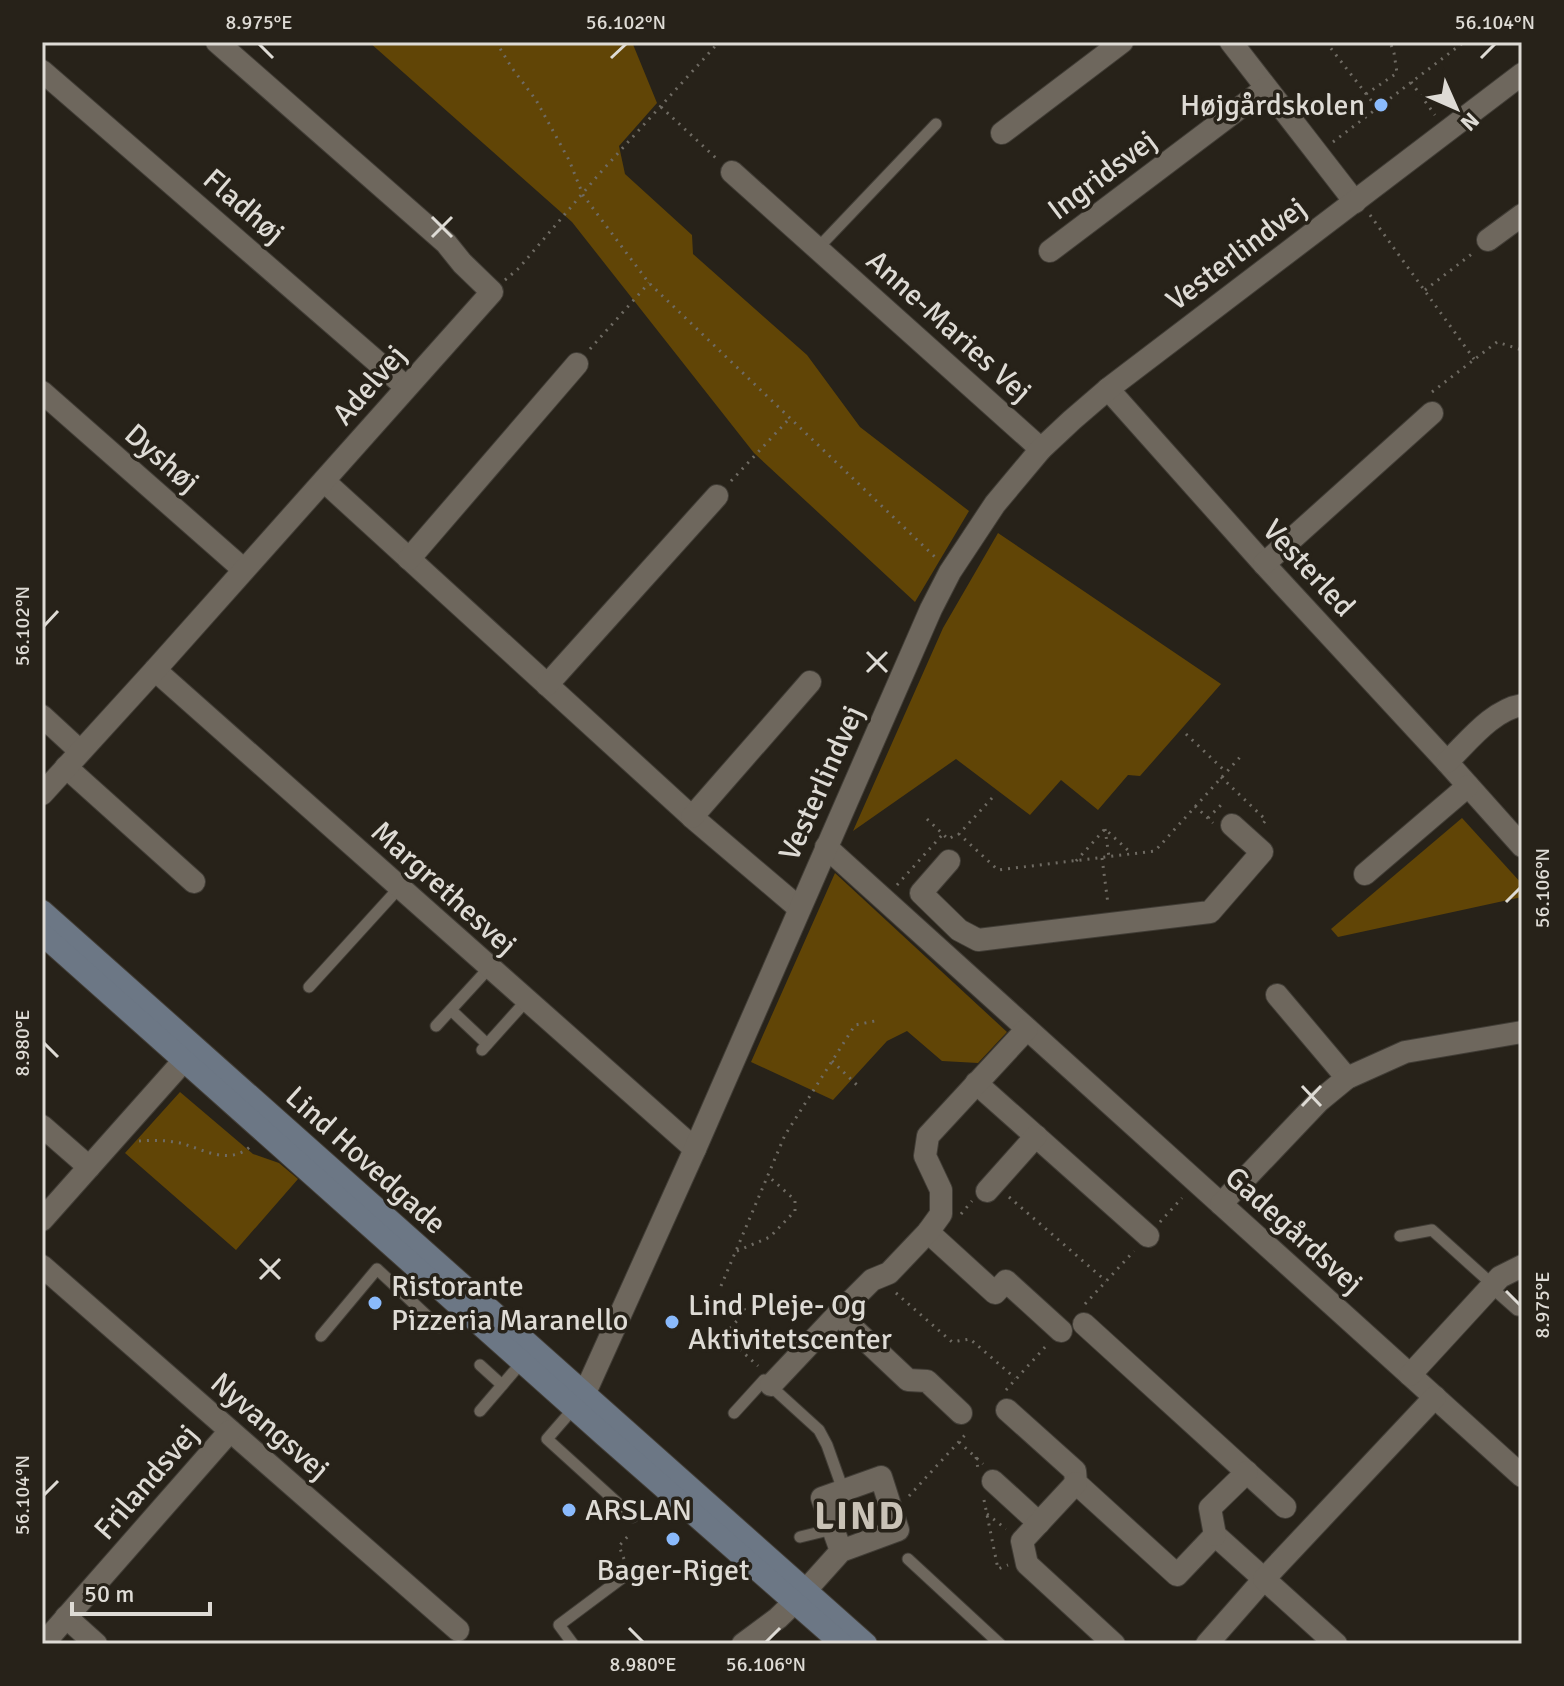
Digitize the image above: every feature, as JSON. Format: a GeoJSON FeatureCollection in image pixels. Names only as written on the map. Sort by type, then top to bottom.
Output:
{"type":"FeatureCollection","features":[{"type":"Feature","properties":{"kind":"main road","name":"Lind Hovedgade"},"geometry":{"type":"LineString","coordinates":[[42,911],[190,1054],[265,1132],[522,1362],[579,1402]]}},
{"type":"Feature","properties":{"kind":"main road","name":"Lind Hovedgade"},"geometry":{"type":"LineString","coordinates":[[42,934],[190,1054],[800,1596],[866,1644]]}},
{"type":"Feature","properties":{"kind":"main road","name":"Lind Hovedgade"},"geometry":{"type":"LineString","coordinates":[[800,1596],[842,1644]]}},
{"type":"Feature","properties":{"kind":"street"},"geometry":{"type":"LineString","coordinates":[[217,42],[446,243],[492,292]]}},
{"type":"Feature","properties":{"kind":"street"},"geometry":{"type":"LineString","coordinates":[[1002,133],[1122,42]]}},
{"type":"Feature","properties":{"kind":"street"},"geometry":{"type":"LineString","coordinates":[[1231,42],[1357,201]]}},
{"type":"Feature","properties":{"kind":"street","name":"Fladhøj"},"geometry":{"type":"LineString","coordinates":[[42,71],[406,387]]}},
{"type":"Feature","properties":{"kind":"street","name":"Vesterlindvej"},"geometry":{"type":"LineString","coordinates":[[579,1402],[695,1149],[931,609],[950,572],[995,504],[1041,449],[1108,389],[1522,74]]}},
{"type":"Feature","properties":{"kind":"street","name":"Ingridsvej"},"geometry":{"type":"LineString","coordinates":[[1050,251],[1266,88]]}},
{"type":"Feature","properties":{"kind":"street","name":"Anne-Maries Vej"},"geometry":{"type":"LineString","coordinates":[[732,172],[1041,449]]}},
{"type":"Feature","properties":{"kind":"street"},"geometry":{"type":"LineString","coordinates":[[1488,240],[1522,215]]}},
{"type":"Feature","properties":{"kind":"street","name":"Adelvej"},"geometry":{"type":"LineString","coordinates":[[42,794],[492,292]]}},
{"type":"Feature","properties":{"kind":"street"},"geometry":{"type":"LineString","coordinates":[[409,559],[577,364]]}},
{"type":"Feature","properties":{"kind":"street","name":"Vesterled"},"geometry":{"type":"LineString","coordinates":[[1108,389],[1522,846]]}},
{"type":"Feature","properties":{"kind":"street","name":"Dyshøj"},"geometry":{"type":"LineString","coordinates":[[42,392],[243,569]]}},
{"type":"Feature","properties":{"kind":"street"},"geometry":{"type":"LineString","coordinates":[[1264,564],[1432,413]]}},
{"type":"Feature","properties":{"kind":"street"},"geometry":{"type":"LineString","coordinates":[[324,481],[692,817],[799,908]]}},
{"type":"Feature","properties":{"kind":"street"},"geometry":{"type":"LineString","coordinates":[[547,685],[717,496]]}},
{"type":"Feature","properties":{"kind":"street","name":"Margrethesvej"},"geometry":{"type":"LineString","coordinates":[[155,670],[695,1149]]}},
{"type":"Feature","properties":{"kind":"street"},"geometry":{"type":"LineString","coordinates":[[692,817],[810,682]]}},
{"type":"Feature","properties":{"kind":"street"},"geometry":{"type":"LineString","coordinates":[[1447,762],[1487,723],[1513,706],[1522,705]]}},
{"type":"Feature","properties":{"kind":"street"},"geometry":{"type":"LineString","coordinates":[[42,716],[73,759],[194,882]]}},
{"type":"Feature","properties":{"kind":"street"},"geometry":{"type":"LineString","coordinates":[[1365,874],[1468,786]]}},
{"type":"Feature","properties":{"kind":"street"},"geometry":{"type":"LineString","coordinates":[[949,861],[921,893],[959,930],[978,940],[1210,912],[1262,852],[1232,825]]}},
{"type":"Feature","properties":{"kind":"street","name":"Gadegårdsvej"},"geometry":{"type":"LineString","coordinates":[[826,847],[1522,1476]]}},
{"type":"Feature","properties":{"kind":"street"},"geometry":{"type":"LineString","coordinates":[[940,950],[959,930]]}},
{"type":"Feature","properties":{"kind":"street"},"geometry":{"type":"LineString","coordinates":[[1277,995],[1347,1078]]}},
{"type":"Feature","properties":{"kind":"street"},"geometry":{"type":"LineString","coordinates":[[768,1382],[872,1280],[889,1273],[928,1232],[941,1214],[941,1190],[925,1156],[928,1136],[1027,1029]]}},
{"type":"Feature","properties":{"kind":"street"},"geometry":{"type":"LineString","coordinates":[[1221,1204],[1319,1101],[1347,1078],[1405,1052],[1522,1032]]}},
{"type":"Feature","properties":{"kind":"street"},"geometry":{"type":"LineString","coordinates":[[42,1220],[190,1054]]}},
{"type":"Feature","properties":{"kind":"street"},"geometry":{"type":"LineString","coordinates":[[976,1083],[1148,1236]]}},
{"type":"Feature","properties":{"kind":"street"},"geometry":{"type":"LineString","coordinates":[[42,1126],[89,1167]]}},
{"type":"Feature","properties":{"kind":"street"},"geometry":{"type":"LineString","coordinates":[[991,1188],[1036,1136]]}},
{"type":"Feature","properties":{"kind":"street"},"geometry":{"type":"LineString","coordinates":[[928,1232],[995,1293],[1006,1281],[1061,1331]]}},
{"type":"Feature","properties":{"kind":"street","name":"Nyvangsvej"},"geometry":{"type":"LineString","coordinates":[[42,1266],[458,1630]]}},
{"type":"Feature","properties":{"kind":"street"},"geometry":{"type":"LineString","coordinates":[[1410,1375],[1500,1277],[1522,1266]]}},
{"type":"Feature","properties":{"kind":"street"},"geometry":{"type":"LineString","coordinates":[[838,1314],[908,1380],[927,1381],[966,1421]]}},
{"type":"Feature","properties":{"kind":"street"},"geometry":{"type":"LineString","coordinates":[[1084,1314],[1285,1507]]}},
{"type":"Feature","properties":{"kind":"street"},"geometry":{"type":"LineString","coordinates":[[1207,1644],[1435,1397]]}},
{"type":"Feature","properties":{"kind":"street"},"geometry":{"type":"LineString","coordinates":[[1006,1401],[1075,1471],[1076,1483],[1177,1575],[1215,1535]]}},
{"type":"Feature","properties":{"kind":"street","name":"Frilandsvej"},"geometry":{"type":"LineString","coordinates":[[43,1644],[230,1431]]}},
{"type":"Feature","properties":{"kind":"street"},"geometry":{"type":"LineString","coordinates":[[1247,1472],[1210,1508],[1215,1535],[1336,1644]]}},
{"type":"Feature","properties":{"kind":"street"},"geometry":{"type":"LineString","coordinates":[[743,1644],[800,1596],[841,1551],[898,1530],[881,1477],[822,1498],[841,1551]]}},
{"type":"Feature","properties":{"kind":"street"},"geometry":{"type":"LineString","coordinates":[[1076,1483],[1039,1523],[1024,1550],[1027,1564],[1114,1644]]}},
{"type":"Feature","properties":{"kind":"street"},"geometry":{"type":"LineString","coordinates":[[985,1484],[1039,1523]]}},
{"type":"Feature","properties":{"kind":"street"},"geometry":{"type":"LineString","coordinates":[[66,1617],[96,1644]]}},
{"type":"Feature","properties":{"kind":"lane","name":"Anne-Maries Vej"},"geometry":{"type":"LineString","coordinates":[[817,249],[936,124]]}},
{"type":"Feature","properties":{"kind":"lane"},"geometry":{"type":"LineString","coordinates":[[309,987],[399,888]]}},
{"type":"Feature","properties":{"kind":"lane"},"geometry":{"type":"LineString","coordinates":[[436,1026],[489,968]]}},
{"type":"Feature","properties":{"kind":"lane"},"geometry":{"type":"LineString","coordinates":[[451,1010],[485,1047],[526,1001]]}},
{"type":"Feature","properties":{"kind":"lane"},"geometry":{"type":"LineString","coordinates":[[1400,1236],[1432,1230],[1517,1310],[1522,1310]]}},
{"type":"Feature","properties":{"kind":"lane"},"geometry":{"type":"LineString","coordinates":[[321,1336],[377,1269],[439,1327]]}},
{"type":"Feature","properties":{"kind":"lane"},"geometry":{"type":"LineString","coordinates":[[398,1290],[418,1269]]}},
{"type":"Feature","properties":{"kind":"lane"},"geometry":{"type":"LineString","coordinates":[[480,1411],[522,1362]]}},
{"type":"Feature","properties":{"kind":"lane"},"geometry":{"type":"LineString","coordinates":[[480,1365],[502,1385]]}},
{"type":"Feature","properties":{"kind":"lane"},"geometry":{"type":"LineString","coordinates":[[734,1413],[768,1382],[819,1430],[843,1490]]}},
{"type":"Feature","properties":{"kind":"lane"},"geometry":{"type":"LineString","coordinates":[[579,1402],[547,1439],[633,1517]]}},
{"type":"Feature","properties":{"kind":"lane"},"geometry":{"type":"LineString","coordinates":[[800,1537],[833,1529]]}},
{"type":"Feature","properties":{"kind":"lane"},"geometry":{"type":"LineString","coordinates":[[908,1559],[1000,1644]]}},
{"type":"Feature","properties":{"kind":"lane"},"geometry":{"type":"LineString","coordinates":[[573,1644],[559,1625],[630,1572]]}},
{"type":"Feature","properties":{"kind":"path"},"geometry":{"type":"LineString","coordinates":[[496,42],[536,100],[569,160],[583,195],[649,283],[950,572]]}},
{"type":"Feature","properties":{"kind":"path"},"geometry":{"type":"LineString","coordinates":[[492,292],[519,268],[719,42]]}},
{"type":"Feature","properties":{"kind":"path"},"geometry":{"type":"LineString","coordinates":[[1326,42],[1377,108]]}},
{"type":"Feature","properties":{"kind":"path"},"geometry":{"type":"LineString","coordinates":[[1366,94],[1397,73],[1390,42]]}},
{"type":"Feature","properties":{"kind":"path"},"geometry":{"type":"LineString","coordinates":[[1317,154],[1464,42]]}},
{"type":"Feature","properties":{"kind":"path"},"geometry":{"type":"LineString","coordinates":[[1411,82],[1447,132]]}},
{"type":"Feature","properties":{"kind":"path"},"geometry":{"type":"LineString","coordinates":[[660,107],[732,172]]}},
{"type":"Feature","properties":{"kind":"path"},"geometry":{"type":"LineString","coordinates":[[1357,201],[1474,359]]}},
{"type":"Feature","properties":{"kind":"path"},"geometry":{"type":"LineString","coordinates":[[1424,291],[1488,240]]}},
{"type":"Feature","properties":{"kind":"path"},"geometry":{"type":"LineString","coordinates":[[577,364],[649,283]]}},
{"type":"Feature","properties":{"kind":"path"},"geometry":{"type":"LineString","coordinates":[[1432,413],[1425,397],[1497,342],[1522,350]]}},
{"type":"Feature","properties":{"kind":"path"},"geometry":{"type":"LineString","coordinates":[[717,496],[790,418]]}},
{"type":"Feature","properties":{"kind":"path"},"geometry":{"type":"LineString","coordinates":[[1186,734],[1226,772]]}},
{"type":"Feature","properties":{"kind":"path"},"geometry":{"type":"LineString","coordinates":[[959,834],[998,870],[1155,851],[1241,756]]}},
{"type":"Feature","properties":{"kind":"path"},"geometry":{"type":"LineString","coordinates":[[1221,777],[1266,820]]}},
{"type":"Feature","properties":{"kind":"path"},"geometry":{"type":"LineString","coordinates":[[927,819],[948,839],[959,834],[992,798]]}},
{"type":"Feature","properties":{"kind":"path"},"geometry":{"type":"LineString","coordinates":[[1105,829],[1132,854]]}},
{"type":"Feature","properties":{"kind":"path"},"geometry":{"type":"LineString","coordinates":[[1105,829],[1109,857]]}},
{"type":"Feature","properties":{"kind":"path"},"geometry":{"type":"LineString","coordinates":[[1076,861],[1105,829]]}},
{"type":"Feature","properties":{"kind":"path"},"geometry":{"type":"LineString","coordinates":[[883,899],[943,834]]}},
{"type":"Feature","properties":{"kind":"path"},"geometry":{"type":"LineString","coordinates":[[1102,858],[1111,924]]}},
{"type":"Feature","properties":{"kind":"path"},"geometry":{"type":"LineString","coordinates":[[721,1286],[785,1135],[855,1025],[875,1021]]}},
{"type":"Feature","properties":{"kind":"path"},"geometry":{"type":"LineString","coordinates":[[832,1061],[859,1087]]}},
{"type":"Feature","properties":{"kind":"path"},"geometry":{"type":"LineString","coordinates":[[111,1141],[157,1140],[182,1143],[213,1155],[234,1154],[246,1150],[265,1132]]}},
{"type":"Feature","properties":{"kind":"path"},"geometry":{"type":"LineString","coordinates":[[735,1252],[770,1237],[795,1211],[795,1200],[768,1176]]}},
{"type":"Feature","properties":{"kind":"path"},"geometry":{"type":"LineString","coordinates":[[1084,1314],[1106,1281],[1196,1182]]}},
{"type":"Feature","properties":{"kind":"path"},"geometry":{"type":"LineString","coordinates":[[991,1188],[1106,1281]]}},
{"type":"Feature","properties":{"kind":"path"},"geometry":{"type":"LineString","coordinates":[[878,1278],[952,1342],[970,1339],[1016,1379]]}},
{"type":"Feature","properties":{"kind":"path"},"geometry":{"type":"LineString","coordinates":[[740,1293],[745,1312],[724,1335],[764,1372],[768,1382]]}},
{"type":"Feature","properties":{"kind":"path"},"geometry":{"type":"LineString","coordinates":[[1006,1401],[1016,1379],[1061,1331]]}},
{"type":"Feature","properties":{"kind":"path"},"geometry":{"type":"LineString","coordinates":[[893,1513],[959,1442],[966,1421]]}},
{"type":"Feature","properties":{"kind":"path"},"geometry":{"type":"LineString","coordinates":[[959,1442],[990,1470],[985,1484]]}},
{"type":"Feature","properties":{"kind":"path"},"geometry":{"type":"LineString","coordinates":[[976,1457],[985,1484],[987,1514],[998,1569],[1024,1550],[987,1514]]}},
{"type":"Feature","properties":{"kind":"shaded area"},"geometry":{"type":"Polygon","coordinates":[[[369,42],[632,42],[657,103],[619,146],[625,174],[692,235],[693,254],[807,355],[860,427],[969,511],[915,602],[754,453],[572,222],[369,42]]]}},
{"type":"Feature","properties":{"kind":"shaded area"},"geometry":{"type":"Polygon","coordinates":[[[998,533],[1221,684],[1140,776],[1128,775],[1098,810],[1061,780],[1030,815],[956,759],[853,831],[943,628],[998,533]]]}},
{"type":"Feature","properties":{"kind":"shaded area"},"geometry":{"type":"Polygon","coordinates":[[[1462,818],[1522,884],[1522,897],[1338,937],[1331,929],[1462,818]]]}},
{"type":"Feature","properties":{"kind":"shaded area"},"geometry":{"type":"Polygon","coordinates":[[[835,873],[1007,1032],[978,1063],[942,1061],[907,1031],[887,1041],[833,1100],[751,1062],[835,873]]]}},
{"type":"Feature","properties":{"kind":"shaded area"},"geometry":{"type":"Polygon","coordinates":[[[180,1092],[253,1154],[279,1163],[298,1179],[236,1250],[125,1153],[180,1092]]]}},
{"type":"Feature","properties":{"kind":"place","name":"Højgårdskolen"},"geometry":{"type":"Point","coordinates":[1381,105]}},
{"type":"Feature","properties":{"kind":"place","name":"Ristorante Pizzeria Maranello"},"geometry":{"type":"Point","coordinates":[375,1303]}},
{"type":"Feature","properties":{"kind":"place","name":"Lind Pleje- Og Aktivitetscenter"},"geometry":{"type":"Point","coordinates":[672,1322]}},
{"type":"Feature","properties":{"kind":"place","name":"ARSLAN"},"geometry":{"type":"Point","coordinates":[569,1510]}},
{"type":"Feature","properties":{"kind":"place","name":"Bager-Riget"},"geometry":{"type":"Point","coordinates":[673,1539]}},
{"type":"Feature","properties":{"kind":"district","name":"LIND"},"geometry":{"type":"Point","coordinates":[860,1516]}}]}
